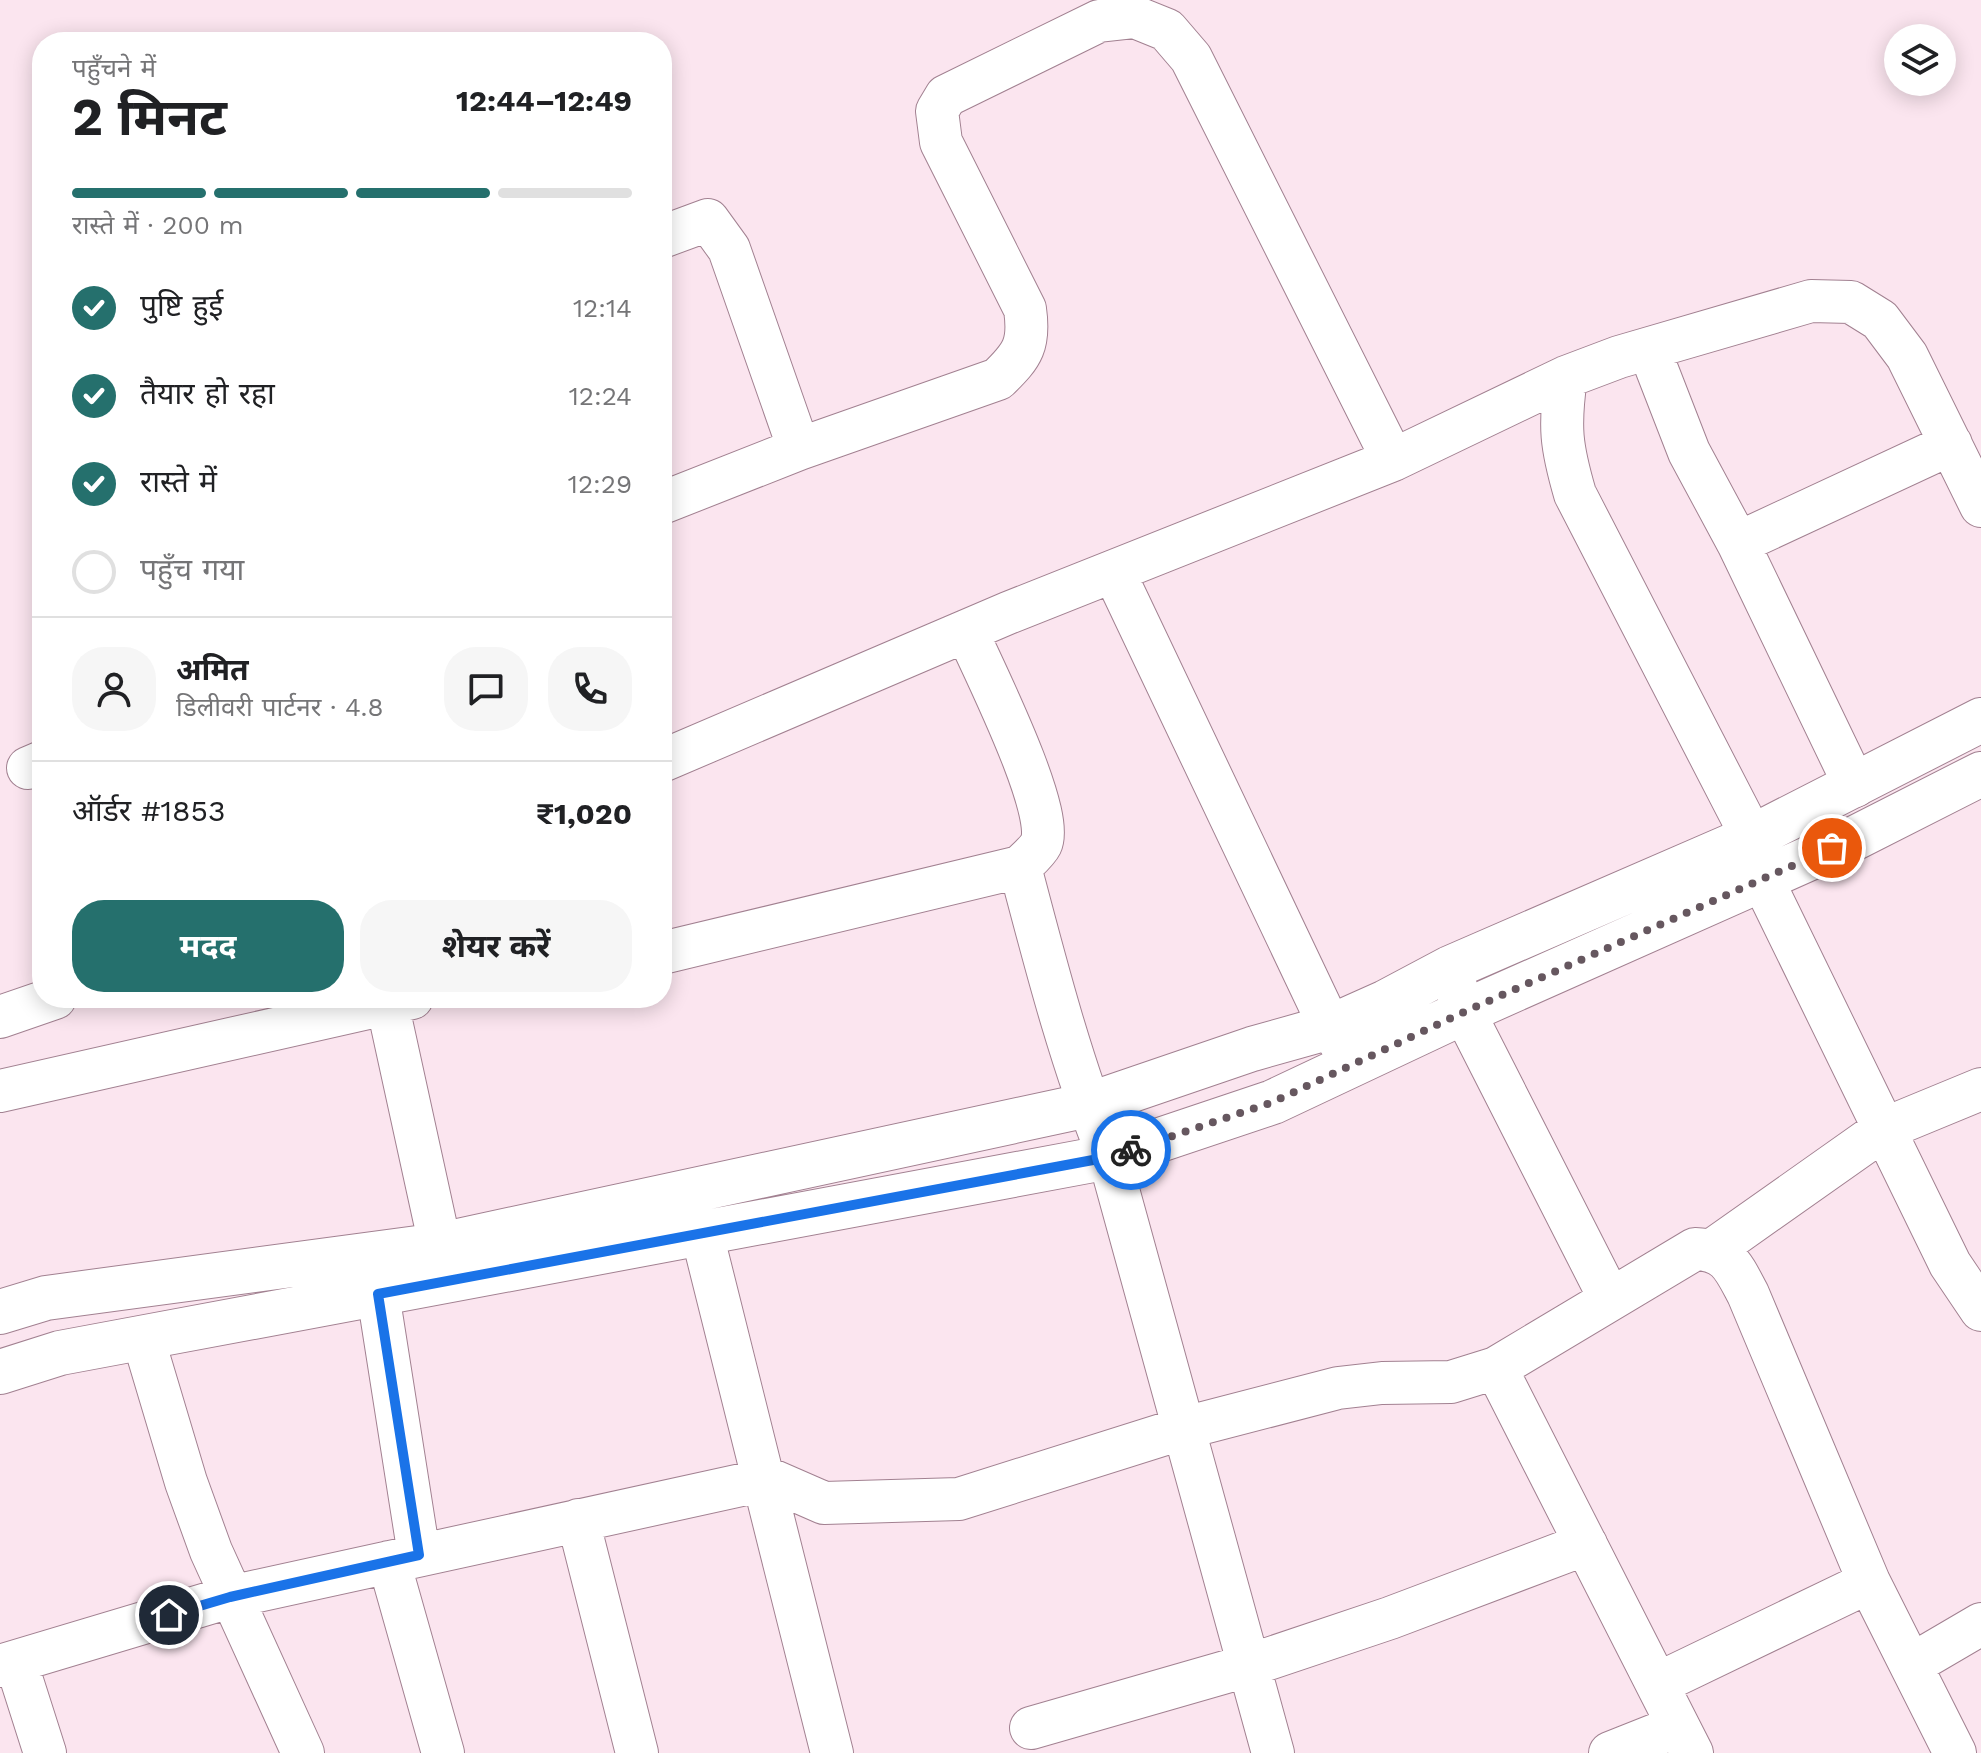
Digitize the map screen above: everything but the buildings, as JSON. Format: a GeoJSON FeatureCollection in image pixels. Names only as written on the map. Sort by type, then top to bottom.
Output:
{"type":"FeatureCollection","features":[{"type":"Feature","properties":{"kind":"main road"},"geometry":{"type":"LineString","coordinates":[[0,1372],[60,1353],[378,1294],[439,1264],[1088,1105],[1252,1049],[1330,1027],[1450,968],[1752,837],[1981,720]]}},
{"type":"Feature","properties":{"kind":"main road"},"geometry":{"type":"LineString","coordinates":[[5,1301],[439,1264],[702,1234],[1109,1157],[1273,1102],[1464,1012],[1855,838],[1981,774]]}},
{"type":"Feature","properties":{"kind":"street"},"geometry":{"type":"LineString","coordinates":[[672,499],[799,449],[998,379],[1021,357],[1028,331],[1025,309],[941,142],[937,111],[946,96],[1099,21],[1135,17],[1167,30],[1191,58],[1393,460]]}},
{"type":"Feature","properties":{"kind":"street"},"geometry":{"type":"LineString","coordinates":[[672,233],[708,220],[729,249],[799,449]]}},
{"type":"Feature","properties":{"kind":"street"},"geometry":{"type":"LineString","coordinates":[[672,757],[967,632],[1393,460],[1566,377],[1811,301],[1851,302],[1880,320],[1907,356],[1981,506]]}},
{"type":"Feature","properties":{"kind":"street"},"geometry":{"type":"LineString","coordinates":[[1649,349],[1689,452],[1738,543],[1855,786]]}},
{"type":"Feature","properties":{"kind":"street"},"geometry":{"type":"LineString","coordinates":[[1566,377],[1560,420],[1563,452],[1575,494],[1752,837]]}},
{"type":"Feature","properties":{"kind":"street"},"geometry":{"type":"LineString","coordinates":[[1738,543],[1951,444]]}},
{"type":"Feature","properties":{"kind":"street"},"geometry":{"type":"LineString","coordinates":[[1114,572],[1330,1027],[1354,1065]]}},
{"type":"Feature","properties":{"kind":"street"},"geometry":{"type":"LineString","coordinates":[[672,951],[1020,867],[1041,844],[1043,818],[1020,751],[967,632]]}},
{"type":"Feature","properties":{"kind":"street"},"geometry":{"type":"LineString","coordinates":[[1020,867],[1050,982],[1088,1105],[1109,1157],[1273,1753]]}},
{"type":"Feature","properties":{"kind":"street"},"geometry":{"type":"LineString","coordinates":[[1762,879],[1950,1264],[1981,1310]]}},
{"type":"Feature","properties":{"kind":"street"},"geometry":{"type":"LineString","coordinates":[[1450,968],[1464,1012],[1610,1299]]}},
{"type":"Feature","properties":{"kind":"street"},"geometry":{"type":"LineString","coordinates":[[0,1017],[32,1006]]}},
{"type":"Feature","properties":{"kind":"street"},"geometry":{"type":"LineString","coordinates":[[0,1091],[356,1008]]}},
{"type":"Feature","properties":{"kind":"street"},"geometry":{"type":"LineString","coordinates":[[396,1008],[439,1264]]}},
{"type":"Feature","properties":{"kind":"street"},"geometry":{"type":"LineString","coordinates":[[45,1753],[8,1664],[230,1597],[769,1479],[824,1503],[959,1499],[1184,1428],[1338,1388],[1382,1383],[1451,1382],[1496,1368],[1695,1249],[1714,1249],[1884,1129],[1981,1089]]}},
{"type":"Feature","properties":{"kind":"street"},"geometry":{"type":"LineString","coordinates":[[702,1234],[832,1753]]}},
{"type":"Feature","properties":{"kind":"street"},"geometry":{"type":"LineString","coordinates":[[1714,1249],[1733,1265],[1748,1294],[1869,1582],[1955,1753]]}},
{"type":"Feature","properties":{"kind":"street"},"geometry":{"type":"LineString","coordinates":[[378,1294],[404,1559],[443,1753]]}},
{"type":"Feature","properties":{"kind":"street"},"geometry":{"type":"LineString","coordinates":[[143,1338],[186,1482],[230,1597],[303,1753]]}},
{"type":"Feature","properties":{"kind":"street"},"geometry":{"type":"LineString","coordinates":[[1496,1368],[1685,1739],[1610,1753]]}},
{"type":"Feature","properties":{"kind":"street"},"geometry":{"type":"LineString","coordinates":[[578,1520],[637,1753]]}},
{"type":"Feature","properties":{"kind":"street"},"geometry":{"type":"LineString","coordinates":[[1031,1728],[1250,1665],[1390,1618],[1586,1544]]}},
{"type":"Feature","properties":{"kind":"street"},"geometry":{"type":"LineString","coordinates":[[1657,1684],[1869,1582]]}},
{"type":"Feature","properties":{"kind":"street"},"geometry":{"type":"LineString","coordinates":[[1911,1665],[1981,1624]]}},
{"type":"Feature","properties":{"kind":"way so far"},"geometry":{"type":"LineString","coordinates":[[1131,1150],[1273,1102],[1464,1012],[1832,848]]}},
{"type":"Feature","properties":{"kind":"route"},"geometry":{"type":"LineString","coordinates":[[169,1615],[230,1597],[419,1555],[378,1294],[1109,1157],[1131,1150]]}}]}
